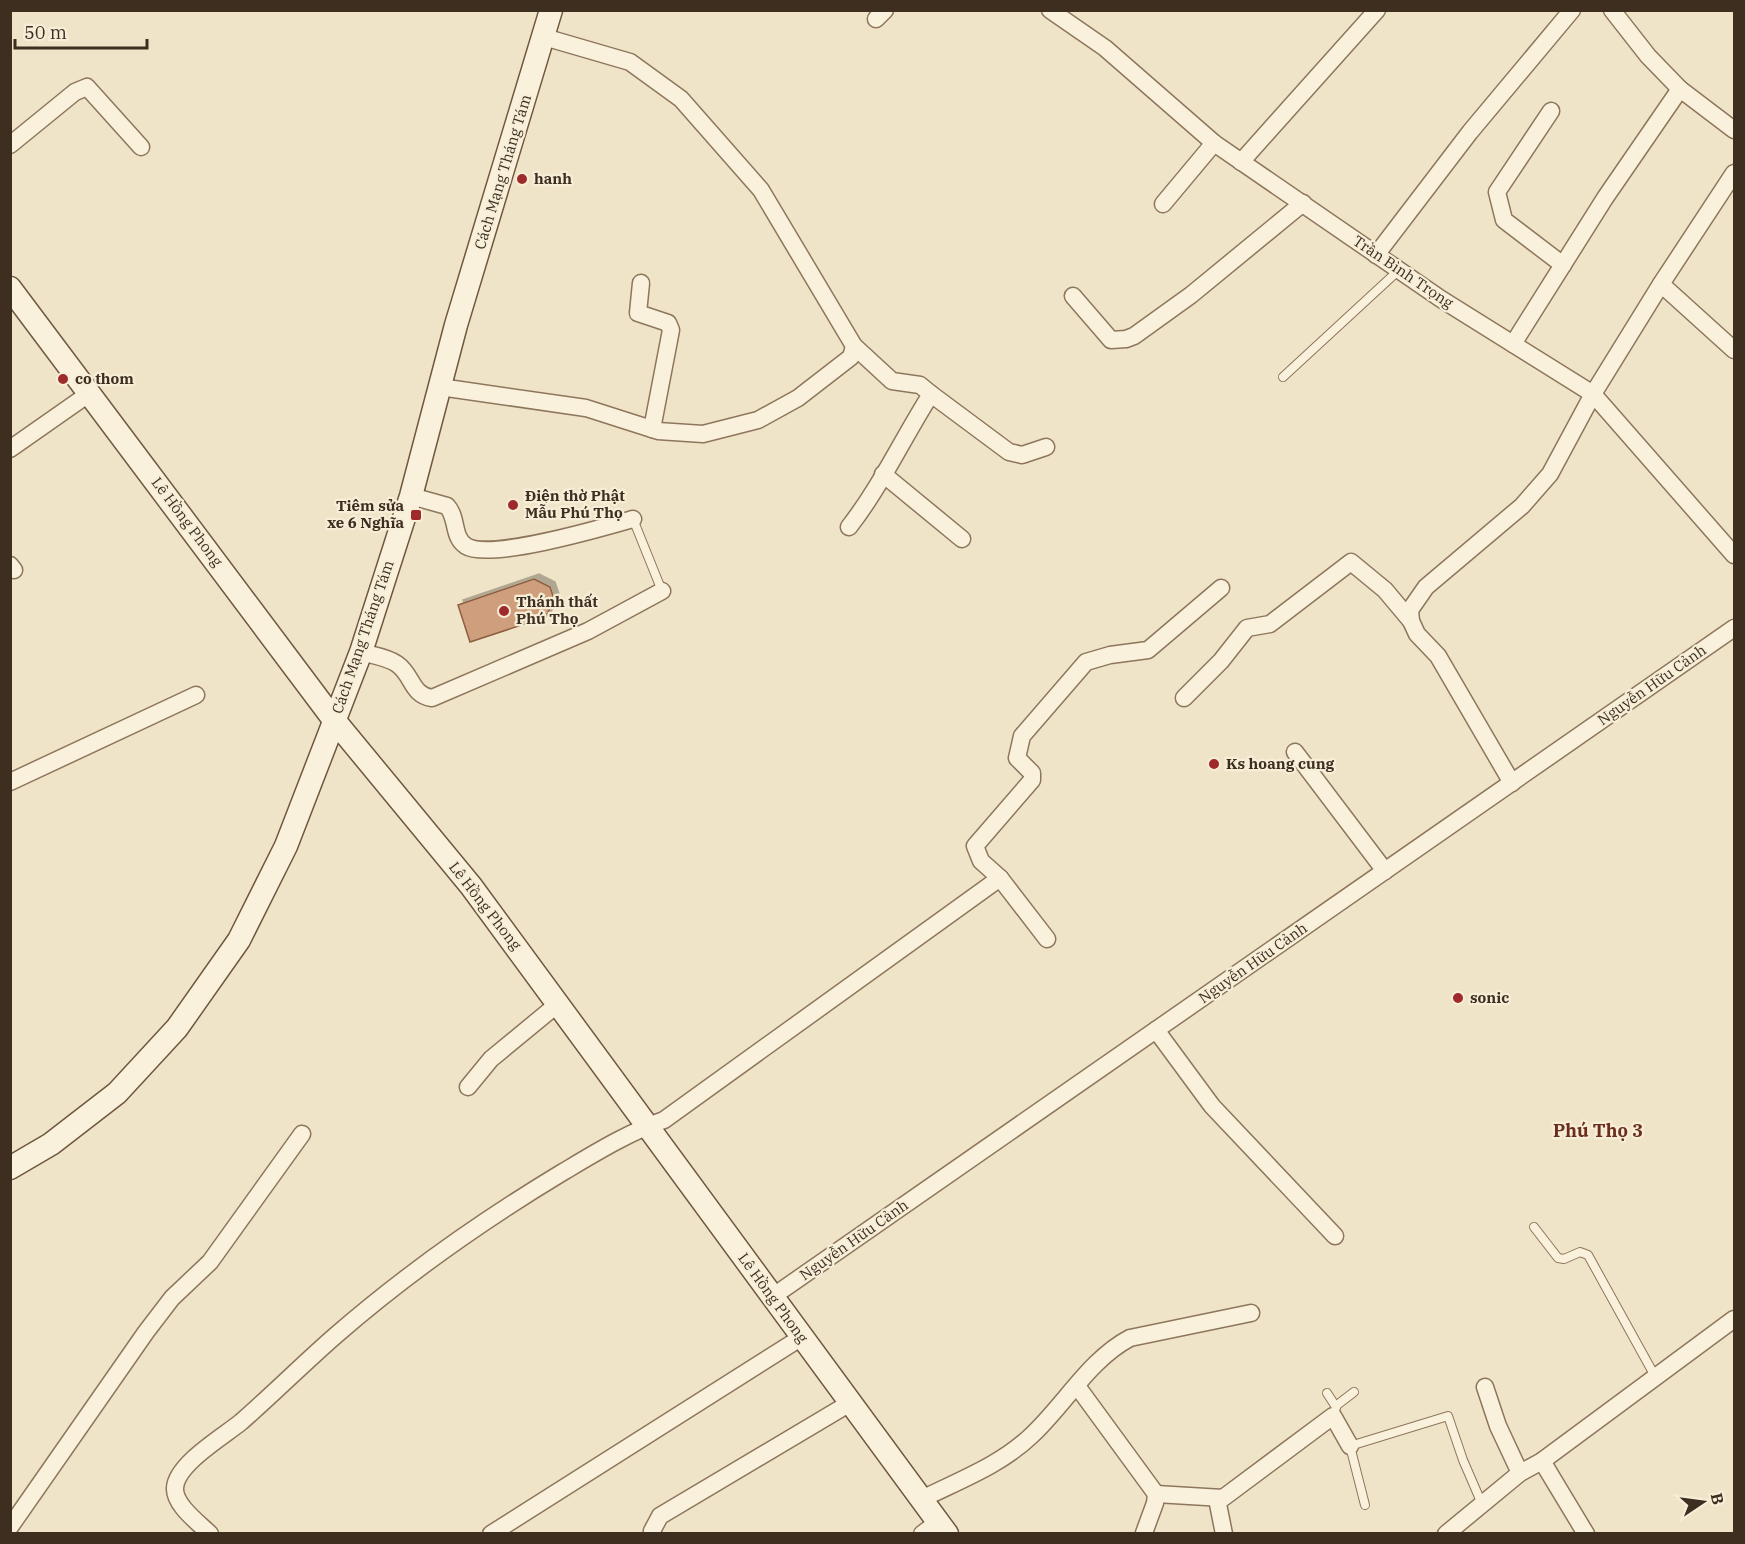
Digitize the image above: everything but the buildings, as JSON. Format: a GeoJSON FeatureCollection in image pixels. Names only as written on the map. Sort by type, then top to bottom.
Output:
{"type":"FeatureCollection","features":[{"type":"Feature","properties":{"kind":"street","name":"Cách Mạng Tháng Tám"},"geometry":{"type":"LineString","coordinates":[[10,1168],[51,1144],[117,1093],[177,1028],[239,940],[286,846],[361,652],[411,496],[440,387],[551,10]]}},
{"type":"Feature","properties":{"kind":"street","name":"Trần Bình Trọng"},"geometry":{"type":"LineString","coordinates":[[1050,10],[1105,48],[1214,143],[1376,255],[1593,394],[1665,472],[1734,555]]}},
{"type":"Feature","properties":{"kind":"street"},"geometry":{"type":"LineString","coordinates":[[1241,162],[1377,10]]}},
{"type":"Feature","properties":{"kind":"street"},"geometry":{"type":"LineString","coordinates":[[1376,255],[1470,132],[1572,10]]}},
{"type":"Feature","properties":{"kind":"street"},"geometry":{"type":"LineString","coordinates":[[1612,10],[1648,56],[1680,89],[1734,130]]}},
{"type":"Feature","properties":{"kind":"street"},"geometry":{"type":"LineString","coordinates":[[544,37],[630,62],[681,99],[762,190],[854,346],[892,381],[920,385],[1009,452],[1022,454],[1046,447]]}},
{"type":"Feature","properties":{"kind":"street"},"geometry":{"type":"LineString","coordinates":[[10,145],[75,92],[87,87],[141,147]]}},
{"type":"Feature","properties":{"kind":"street"},"geometry":{"type":"LineString","coordinates":[[1514,344],[1563,265],[1680,89]]}},
{"type":"Feature","properties":{"kind":"street"},"geometry":{"type":"LineString","coordinates":[[1551,111],[1497,192],[1504,220],[1563,265]]}},
{"type":"Feature","properties":{"kind":"street"},"geometry":{"type":"LineString","coordinates":[[1163,204],[1214,143]]}},
{"type":"Feature","properties":{"kind":"street"},"geometry":{"type":"LineString","coordinates":[[1410,621],[1410,610],[1426,587],[1522,506],[1550,474],[1593,394],[1660,284],[1734,173]]}},
{"type":"Feature","properties":{"kind":"street"},"geometry":{"type":"LineString","coordinates":[[1073,296],[1111,340],[1126,339],[1191,295],[1303,203]]}},
{"type":"Feature","properties":{"kind":"street"},"geometry":{"type":"LineString","coordinates":[[641,283],[638,313],[668,323],[671,330],[652,429]]}},
{"type":"Feature","properties":{"kind":"street"},"geometry":{"type":"LineString","coordinates":[[1660,284],[1734,350]]}},
{"type":"Feature","properties":{"kind":"street","name":"Lê Hồng Phong"},"geometry":{"type":"LineString","coordinates":[[10,288],[334,720],[471,886],[559,1003],[921,1499],[936,1530]]}},
{"type":"Feature","properties":{"kind":"street"},"geometry":{"type":"LineString","coordinates":[[440,387],[586,408],[652,429],[703,434],[758,420],[798,398],[851,357],[854,346]]}},
{"type":"Feature","properties":{"kind":"street"},"geometry":{"type":"LineString","coordinates":[[10,449],[90,393]]}},
{"type":"Feature","properties":{"kind":"street"},"geometry":{"type":"LineString","coordinates":[[849,527],[868,503],[930,394]]}},
{"type":"Feature","properties":{"kind":"street"},"geometry":{"type":"LineString","coordinates":[[884,474],[962,539]]}},
{"type":"Feature","properties":{"kind":"street"},"geometry":{"type":"LineString","coordinates":[[411,496],[447,506],[451,511],[459,540],[469,548],[502,548],[556,540],[633,519]]}},
{"type":"Feature","properties":{"kind":"street"},"geometry":{"type":"LineString","coordinates":[[1184,698],[1221,661],[1246,628],[1270,624],[1351,562],[1385,590],[1410,621],[1417,634],[1438,656],[1512,783]]}},
{"type":"Feature","properties":{"kind":"street"},"geometry":{"type":"LineString","coordinates":[[1047,939],[1000,878],[981,861],[975,846],[1032,780],[1032,773],[1017,758],[1022,736],[1086,662],[1110,655],[1148,650],[1221,588]]}},
{"type":"Feature","properties":{"kind":"street"},"geometry":{"type":"LineString","coordinates":[[361,652],[396,663],[411,678],[416,692],[421,696],[432,698],[588,631],[662,591]]}},
{"type":"Feature","properties":{"kind":"street","name":"Nguyễn Hữu Cảnh"},"geometry":{"type":"LineString","coordinates":[[772,1297],[1734,628]]}},
{"type":"Feature","properties":{"kind":"street"},"geometry":{"type":"LineString","coordinates":[[10,782],[196,695]]}},
{"type":"Feature","properties":{"kind":"street"},"geometry":{"type":"LineString","coordinates":[[1295,752],[1385,871]]}},
{"type":"Feature","properties":{"kind":"street"},"geometry":{"type":"LineString","coordinates":[[210,1533],[178,1500],[174,1489],[177,1480],[199,1454],[237,1425],[335,1336],[513,1202],[648,1125],[664,1120],[1000,878]]}},
{"type":"Feature","properties":{"kind":"street"},"geometry":{"type":"LineString","coordinates":[[468,1087],[491,1059],[559,1003]]}},
{"type":"Feature","properties":{"kind":"street"},"geometry":{"type":"LineString","coordinates":[[1156,1030],[1212,1106],[1335,1236]]}},
{"type":"Feature","properties":{"kind":"street"},"geometry":{"type":"LineString","coordinates":[[10,1527],[146,1332],[172,1298],[210,1262],[302,1134]]}},
{"type":"Feature","properties":{"kind":"street"},"geometry":{"type":"LineString","coordinates":[[921,1499],[1005,1458],[1033,1434],[1099,1361],[1117,1345],[1130,1338],[1251,1313]]}},
{"type":"Feature","properties":{"kind":"street"},"geometry":{"type":"LineString","coordinates":[[1446,1533],[1520,1473],[1542,1461],[1734,1319]]}},
{"type":"Feature","properties":{"kind":"street"},"geometry":{"type":"LineString","coordinates":[[491,1533],[802,1337]]}},
{"type":"Feature","properties":{"kind":"street"},"geometry":{"type":"LineString","coordinates":[[1077,1386],[1156,1494],[1144,1533]]}},
{"type":"Feature","properties":{"kind":"street"},"geometry":{"type":"LineString","coordinates":[[1485,1388],[1498,1426],[1520,1473]]}},
{"type":"Feature","properties":{"kind":"street"},"geometry":{"type":"LineString","coordinates":[[652,1531],[660,1516],[850,1403]]}},
{"type":"Feature","properties":{"kind":"street"},"geometry":{"type":"LineString","coordinates":[[1156,1494],[1217,1499],[1230,1494],[1335,1412],[1350,1446]]}},
{"type":"Feature","properties":{"kind":"street"},"geometry":{"type":"LineString","coordinates":[[1542,1461],[1586,1533]]}},
{"type":"Feature","properties":{"kind":"street"},"geometry":{"type":"LineString","coordinates":[[1217,1499],[1224,1533]]}},
{"type":"Feature","properties":{"kind":"lane"},"geometry":{"type":"LineString","coordinates":[[1283,377],[1399,270]]}},
{"type":"Feature","properties":{"kind":"lane"},"geometry":{"type":"LineString","coordinates":[[633,519],[662,591]]}},
{"type":"Feature","properties":{"kind":"lane"},"geometry":{"type":"LineString","coordinates":[[1534,1227],[1558,1258],[1564,1259],[1580,1252],[1588,1255],[1656,1378]]}},
{"type":"Feature","properties":{"kind":"lane"},"geometry":{"type":"LineString","coordinates":[[1327,1393],[1335,1412],[1354,1392]]}},
{"type":"Feature","properties":{"kind":"lane"},"geometry":{"type":"LineString","coordinates":[[1365,1505],[1350,1446],[1448,1416],[1463,1460],[1482,1504]]}},
{"type":"Feature","properties":{"kind":"place","name":"hanh"},"geometry":{"type":"Point","coordinates":[522,179]}},
{"type":"Feature","properties":{"kind":"place","name":"co thom"},"geometry":{"type":"Point","coordinates":[63,379]}},
{"type":"Feature","properties":{"kind":"place","name":"Điện thờ Phật Mẫu Phú Thọ"},"geometry":{"type":"Point","coordinates":[513,505]}},
{"type":"Feature","properties":{"kind":"place","name":"Tiêm sửa xe 6 Nghĩa"},"geometry":{"type":"Point","coordinates":[416,515]}},
{"type":"Feature","properties":{"kind":"place","name":"Thánh thất Phú Thọ"},"geometry":{"type":"Point","coordinates":[504,611]}},
{"type":"Feature","properties":{"kind":"place","name":"Ks hoang cung"},"geometry":{"type":"Point","coordinates":[1214,764]}},
{"type":"Feature","properties":{"kind":"place","name":"sonic"},"geometry":{"type":"Point","coordinates":[1458,998]}},
{"type":"Feature","properties":{"kind":"district","name":"Phú Thọ 3"},"geometry":{"type":"Point","coordinates":[1598,1131]}}]}
